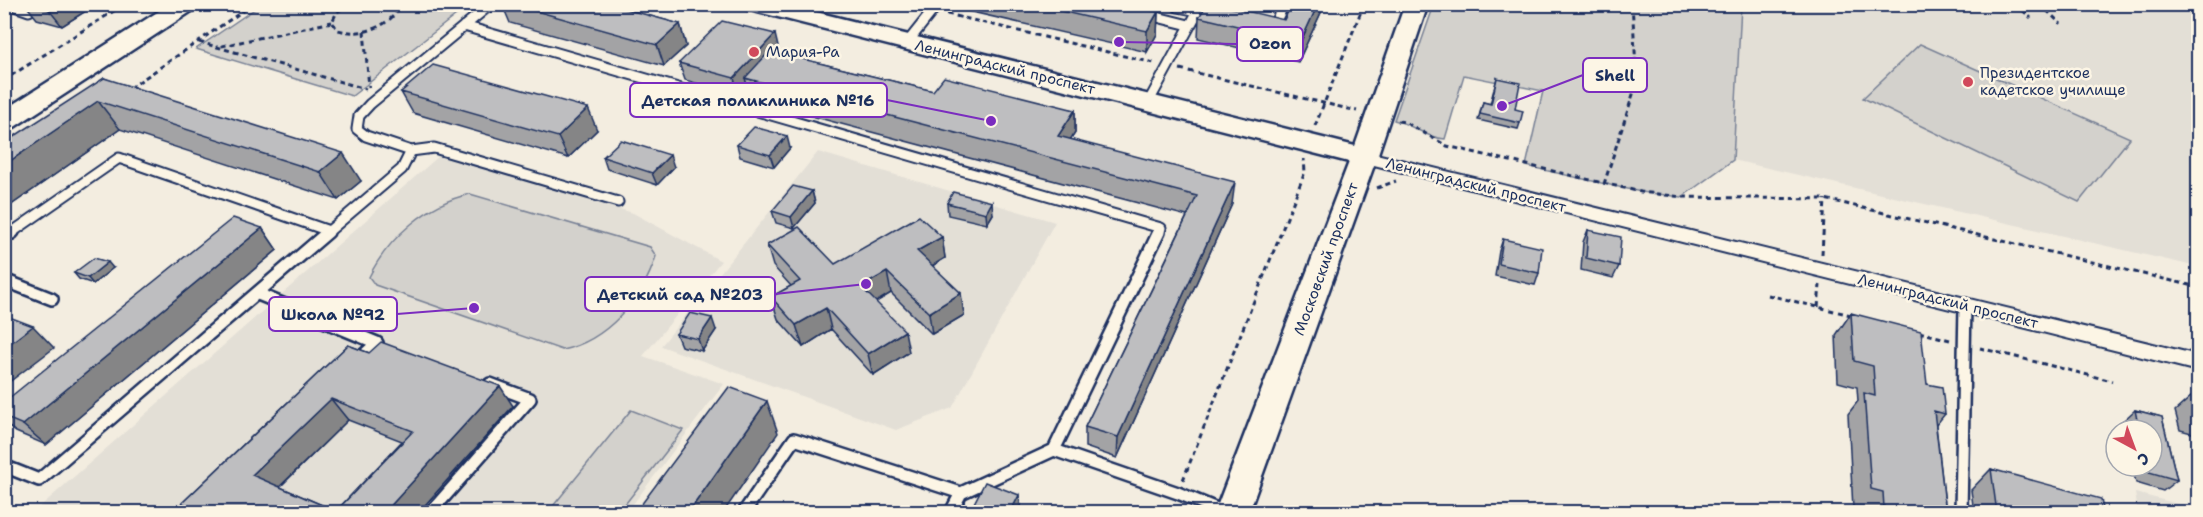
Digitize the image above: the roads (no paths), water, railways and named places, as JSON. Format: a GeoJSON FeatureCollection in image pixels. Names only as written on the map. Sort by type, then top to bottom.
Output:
{"type":"FeatureCollection","features":[{"type":"Feature","properties":{"kind":"street"},"geometry":{"type":"LineString","coordinates":[[4,107],[165,4]]}},
{"type":"Feature","properties":{"kind":"street"},"geometry":{"type":"LineString","coordinates":[[4,122],[187,4]]}},
{"type":"Feature","properties":{"kind":"street","name":"Ленинградский проспект"},"geometry":{"type":"LineString","coordinates":[[754,4],[2199,363]]}},
{"type":"Feature","properties":{"kind":"street","name":"Московский проспект"},"geometry":{"type":"LineString","coordinates":[[1232,513],[1364,157],[1417,4]]}},
{"type":"Feature","properties":{"kind":"lane"},"geometry":{"type":"LineString","coordinates":[[9,4],[29,11],[40,4]]}},
{"type":"Feature","properties":{"kind":"lane"},"geometry":{"type":"LineString","coordinates":[[491,4],[370,104],[359,116],[357,129],[366,136],[411,151],[434,148],[618,202]]}},
{"type":"Feature","properties":{"kind":"lane"},"geometry":{"type":"LineString","coordinates":[[1180,4],[1178,7],[1230,18]]}},
{"type":"Feature","properties":{"kind":"lane"},"geometry":{"type":"LineString","coordinates":[[1262,24],[1273,27],[1284,4]]}},
{"type":"Feature","properties":{"kind":"lane"},"geometry":{"type":"LineString","coordinates":[[907,43],[936,8]]}},
{"type":"Feature","properties":{"kind":"lane"},"geometry":{"type":"LineString","coordinates":[[1148,103],[1198,11]]}},
{"type":"Feature","properties":{"kind":"lane"},"geometry":{"type":"LineString","coordinates":[[1138,12],[1190,25]]}},
{"type":"Feature","properties":{"kind":"lane"},"geometry":{"type":"LineString","coordinates":[[464,26],[1161,228],[1054,450],[961,493],[951,513]]}},
{"type":"Feature","properties":{"kind":"lane"},"geometry":{"type":"LineString","coordinates":[[4,466],[39,480],[402,169],[411,151]]}},
{"type":"Feature","properties":{"kind":"lane"},"geometry":{"type":"LineString","coordinates":[[4,238],[119,158],[329,231]]}},
{"type":"Feature","properties":{"kind":"lane"},"geometry":{"type":"LineString","coordinates":[[4,280],[52,299]]}},
{"type":"Feature","properties":{"kind":"lane"},"geometry":{"type":"LineString","coordinates":[[258,294],[382,345],[351,367]]}},
{"type":"Feature","properties":{"kind":"lane"},"geometry":{"type":"LineString","coordinates":[[1961,513],[1965,305]]}},
{"type":"Feature","properties":{"kind":"lane"},"geometry":{"type":"LineString","coordinates":[[431,513],[530,399],[475,379]]}},
{"type":"Feature","properties":{"kind":"lane"},"geometry":{"type":"LineString","coordinates":[[744,513],[794,439],[961,493]]}},
{"type":"Feature","properties":{"kind":"lane"},"geometry":{"type":"LineString","coordinates":[[1054,450],[1178,493],[1224,513]]}},
{"type":"Feature","properties":{"kind":"place","name":"Ozon"},"geometry":{"type":"Point","coordinates":[1119,42]}},
{"type":"Feature","properties":{"kind":"place","name":"Мария-Ра"},"geometry":{"type":"Point","coordinates":[754,52]}},
{"type":"Feature","properties":{"kind":"place","name":"Президентское кадетское училище"},"geometry":{"type":"Point","coordinates":[1968,82]}},
{"type":"Feature","properties":{"kind":"place","name":"Shell"},"geometry":{"type":"Point","coordinates":[1502,106]}},
{"type":"Feature","properties":{"kind":"place","name":"Детская поликлиника №16"},"geometry":{"type":"Point","coordinates":[991,121]}},
{"type":"Feature","properties":{"kind":"place","name":"Детский сад №203"},"geometry":{"type":"Point","coordinates":[866,284]}},
{"type":"Feature","properties":{"kind":"place","name":"Школа №92"},"geometry":{"type":"Point","coordinates":[474,308]}}]}
